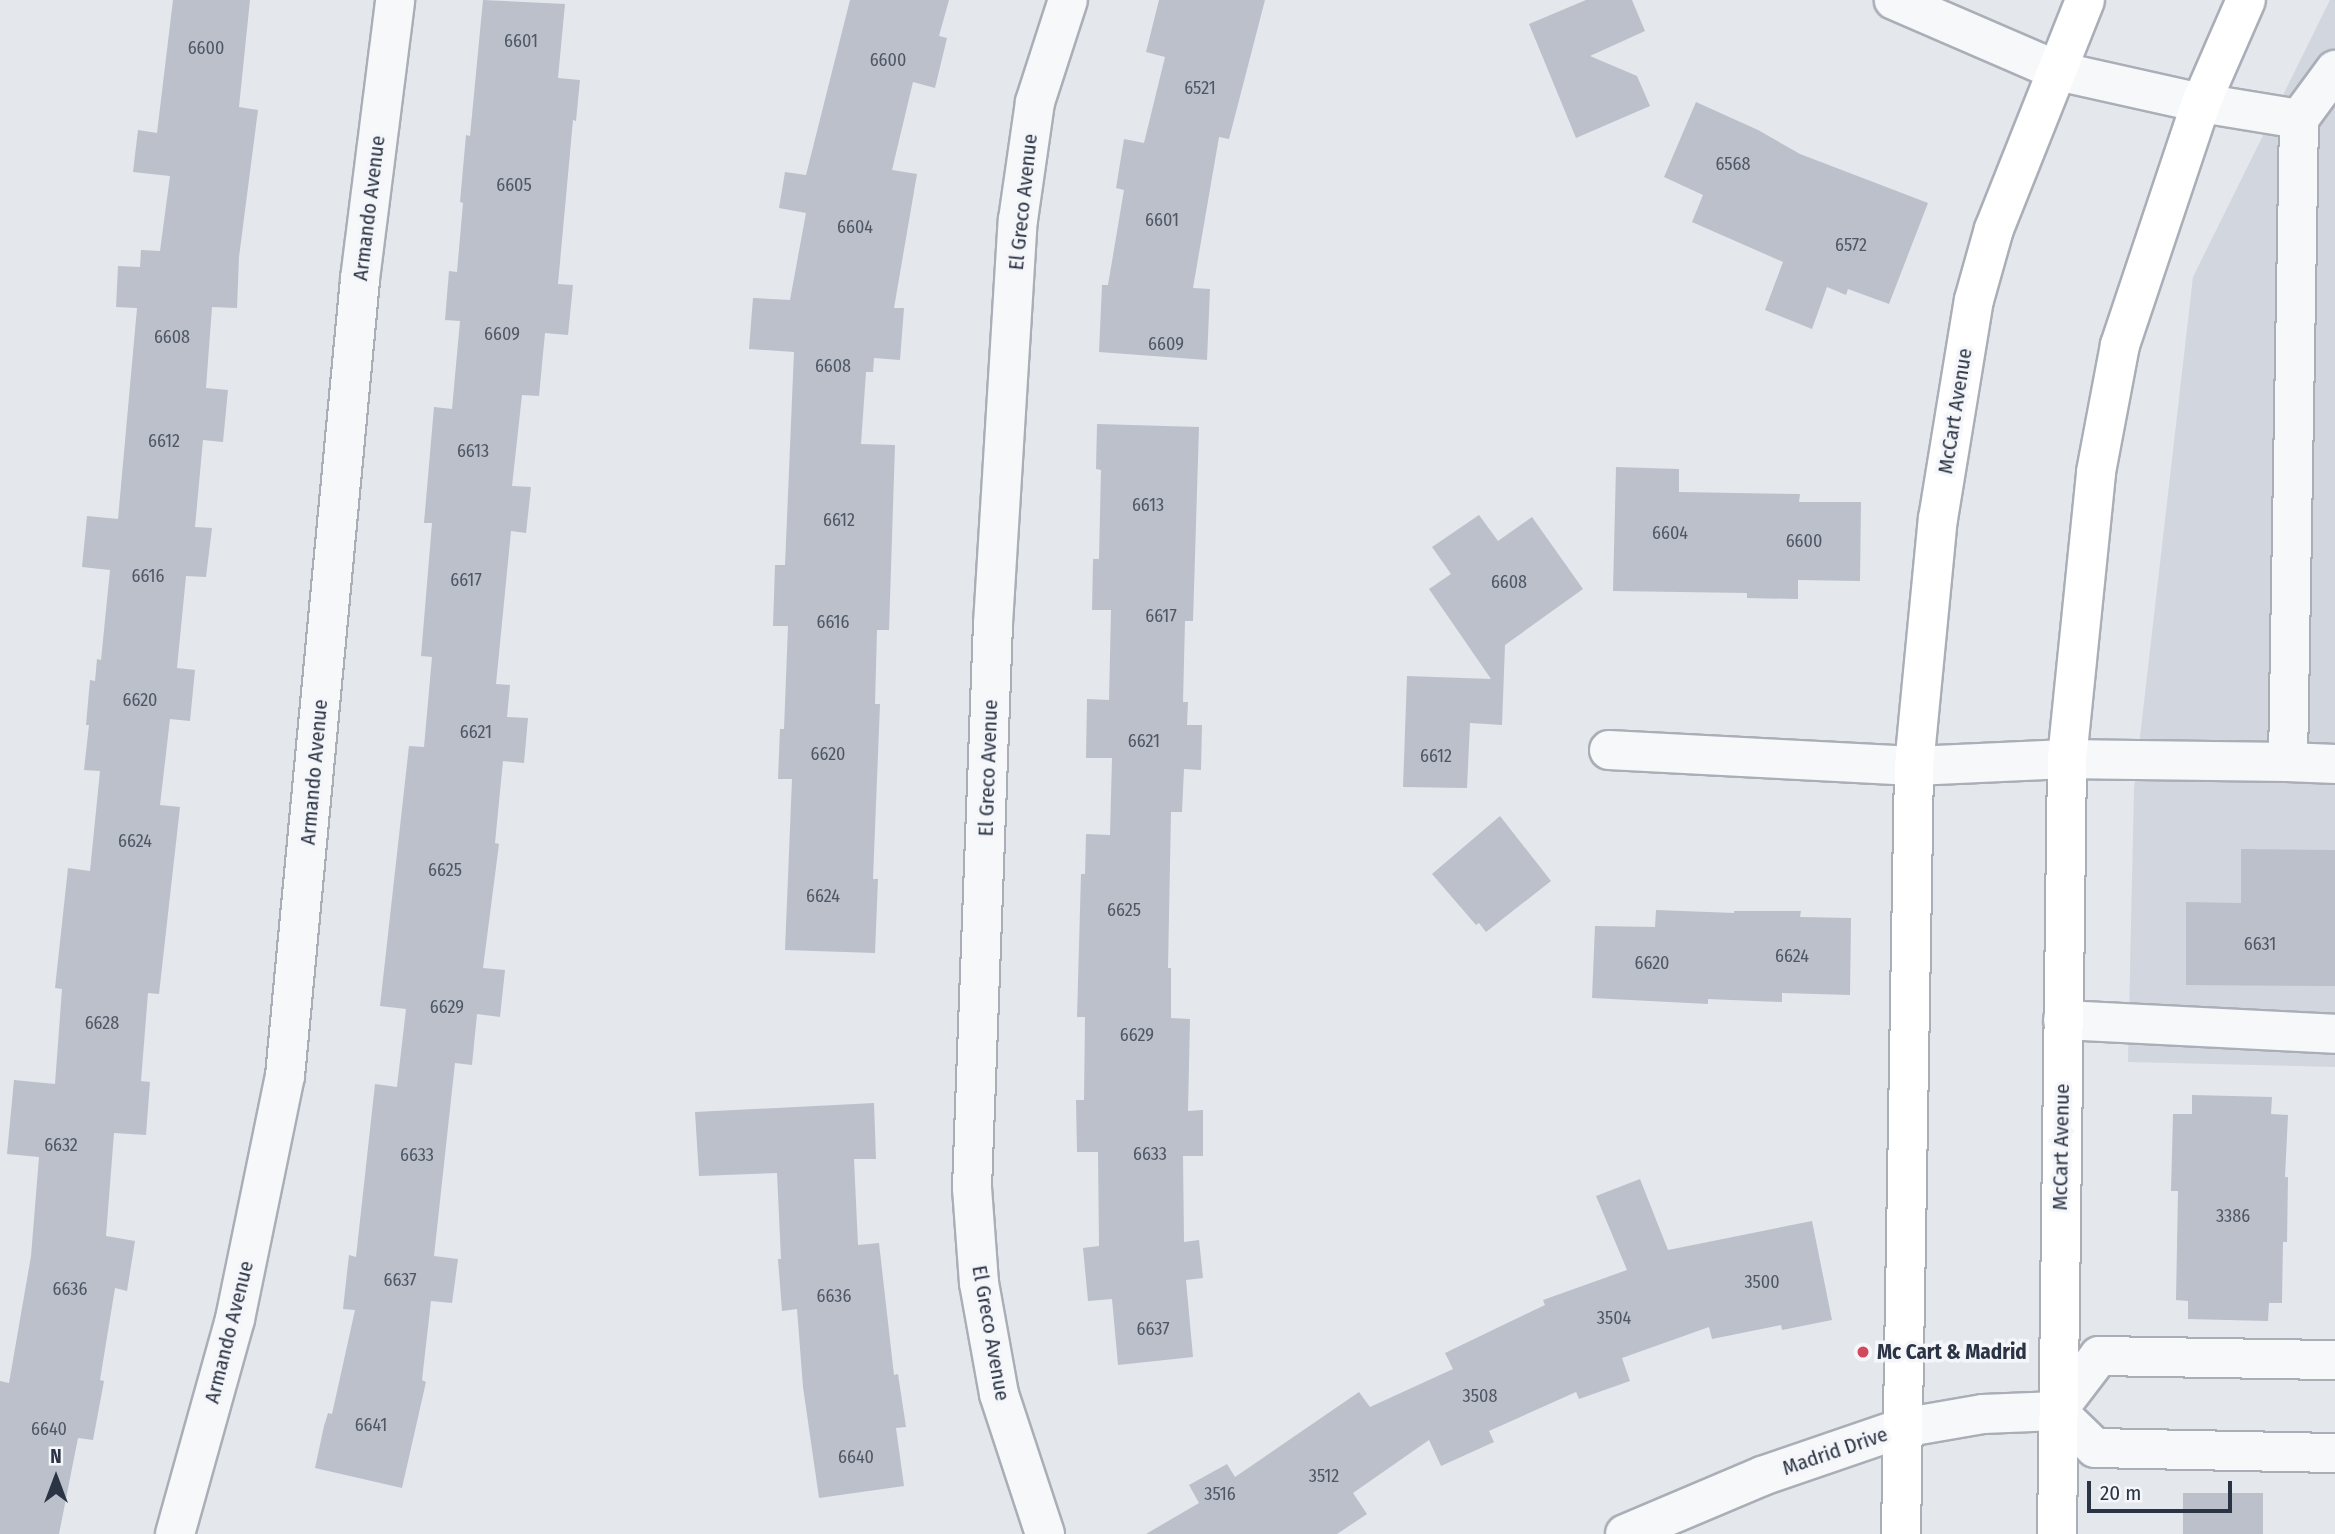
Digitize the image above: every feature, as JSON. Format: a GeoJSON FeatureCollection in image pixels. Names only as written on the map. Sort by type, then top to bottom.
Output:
{"type":"FeatureCollection","features":[{"type":"Feature","properties":{"kind":"main road","name":"McCart Avenue"},"geometry":{"type":"LineString","coordinates":[[1901,1534],[1914,766],[1938,519],[1974,300],[1994,229],[2085,0]]}},
{"type":"Feature","properties":{"kind":"main road","name":"McCart Avenue"},"geometry":{"type":"LineString","coordinates":[[2057,1534],[2067,759],[2096,472],[2119,345],[2201,103],[2246,0]]}},
{"type":"Feature","properties":{"kind":"street","name":"Armando Avenue"},"geometry":{"type":"LineString","coordinates":[[175,1534],[235,1319],[285,1076],[360,279],[395,0]]}},
{"type":"Feature","properties":{"kind":"street","name":"El Greco Avenue"},"geometry":{"type":"LineString","coordinates":[[1045,1534],[999,1394],[979,1283],[972,1188],[993,624],[1018,220],[1034,102],[1068,0]]}},
{"type":"Feature","properties":{"kind":"street"},"geometry":{"type":"LineString","coordinates":[[1894,0],[2057,71],[2201,103],[2317,117]]}},
{"type":"Feature","properties":{"kind":"street"},"geometry":{"type":"LineString","coordinates":[[2288,762],[2317,117],[2335,70]]}},
{"type":"Feature","properties":{"kind":"street"},"geometry":{"type":"LineString","coordinates":[[1609,750],[1914,766],[2067,759],[2335,764]]}},
{"type":"Feature","properties":{"kind":"street"},"geometry":{"type":"LineString","coordinates":[[2063,1020],[2335,1034]]}},
{"type":"Feature","properties":{"kind":"street"},"geometry":{"type":"LineString","coordinates":[[2335,1360],[2099,1356],[2057,1410],[2095,1448],[2335,1453]]}},
{"type":"Feature","properties":{"kind":"street","name":"Madrid Drive"},"geometry":{"type":"LineString","coordinates":[[1625,1534],[1762,1476],[1902,1428],[1983,1414],[2057,1410]]}},
{"type":"Feature","properties":{"kind":"shaded area"},"geometry":{"type":"Polygon","coordinates":[[[2330,0],[2335,0],[2335,1067],[2128,1062],[2134,789],[2193,277],[2330,0]]]}},
{"type":"Feature","properties":{"kind":"building"},"geometry":{"type":"Polygon","coordinates":[[[173,0],[250,0],[239,107],[258,110],[239,257],[237,308],[212,307],[206,388],[228,390],[223,442],[203,440],[195,527],[212,528],[206,577],[186,576],[177,668],[195,670],[190,721],[170,719],[160,805],[180,807],[159,994],[148,993],[141,1081],[150,1082],[146,1135],[114,1133],[106,1236],[135,1241],[127,1291],[115,1288],[100,1380],[104,1381],[93,1440],[78,1438],[59,1534],[0,1534],[0,1381],[9,1383],[31,1256],[39,1157],[7,1154],[14,1080],[55,1084],[62,989],[55,988],[68,868],[90,871],[100,771],[84,770],[89,725],[86,725],[90,680],[95,681],[97,659],[101,660],[110,570],[82,567],[87,516],[118,519],[137,308],[116,307],[118,266],[140,267],[141,250],[160,251],[170,176],[133,172],[138,130],[157,133],[173,0]]]}},
{"type":"Feature","properties":{"kind":"building"},"geometry":{"type":"Polygon","coordinates":[[[483,0],[565,4],[558,78],[580,80],[576,121],[573,120],[558,284],[573,285],[568,335],[545,333],[539,396],[522,395],[512,486],[531,487],[526,533],[511,531],[496,684],[510,685],[507,717],[528,718],[524,763],[503,761],[495,843],[499,844],[483,968],[505,970],[500,1017],[477,1014],[472,1065],[455,1063],[434,1256],[458,1259],[452,1303],[431,1301],[422,1380],[426,1382],[402,1488],[315,1468],[328,1413],[332,1414],[355,1310],[343,1309],[349,1255],[356,1257],[375,1084],[397,1087],[406,1009],[380,1006],[409,746],[424,747],[432,657],[421,656],[432,523],[424,523],[434,407],[452,409],[460,321],[445,320],[449,271],[457,272],[466,135],[470,136],[483,0]]]}},
{"type":"Feature","properties":{"kind":"building"},"geometry":{"type":"Polygon","coordinates":[[[850,0],[949,0],[939,36],[947,38],[935,88],[913,82],[892,170],[917,174],[894,308],[904,308],[900,360],[874,358],[873,372],[866,372],[861,444],[895,445],[889,630],[877,630],[875,704],[880,704],[873,879],[878,879],[875,953],[785,950],[792,779],[778,779],[780,729],[784,729],[788,626],[773,626],[775,565],[785,565],[794,352],[749,349],[753,298],[790,300],[806,213],[779,208],[785,172],[806,175],[850,0]]]}},
{"type":"Feature","properties":{"kind":"building"},"geometry":{"type":"Polygon","coordinates":[[[1159,0],[1265,0],[1229,139],[1219,137],[1193,288],[1210,289],[1207,360],[1099,352],[1102,285],[1108,285],[1124,190],[1116,188],[1124,139],[1144,143],[1165,57],[1146,52],[1159,0]]]}},
{"type":"Feature","properties":{"kind":"building"},"geometry":{"type":"Polygon","coordinates":[[[1586,0],[1632,0],[1645,31],[1590,56],[1637,76],[1650,106],[1576,138],[1529,24],[1586,0]]]}},
{"type":"Feature","properties":{"kind":"building"},"geometry":{"type":"Polygon","coordinates":[[[1696,102],[1758,130],[1800,154],[1928,203],[1889,304],[1848,289],[1846,295],[1827,287],[1812,329],[1765,310],[1783,262],[1692,222],[1703,195],[1664,177],[1696,102]]]}},
{"type":"Feature","properties":{"kind":"building"},"geometry":{"type":"Polygon","coordinates":[[[1097,424],[1199,427],[1193,621],[1185,621],[1183,702],[1188,702],[1187,725],[1202,725],[1201,770],[1184,769],[1182,812],[1171,812],[1168,968],[1171,968],[1171,1018],[1190,1019],[1188,1111],[1203,1110],[1203,1156],[1183,1156],[1184,1242],[1199,1240],[1203,1278],[1186,1280],[1193,1357],[1118,1365],[1112,1299],[1088,1301],[1083,1248],[1099,1246],[1098,1152],[1077,1152],[1076,1100],[1084,1100],[1085,1017],[1077,1017],[1081,874],[1085,874],[1086,834],[1110,835],[1112,758],[1086,758],[1087,699],[1109,700],[1111,610],[1092,610],[1093,559],[1099,559],[1101,470],[1096,469],[1097,424]]]}},
{"type":"Feature","properties":{"kind":"building"},"geometry":{"type":"Polygon","coordinates":[[[1616,467],[1679,469],[1679,492],[1800,494],[1799,502],[1861,502],[1860,581],[1798,580],[1798,599],[1747,598],[1747,593],[1613,591],[1616,467]]]}},
{"type":"Feature","properties":{"kind":"building"},"geometry":{"type":"Polygon","coordinates":[[[1479,515],[1498,541],[1532,517],[1583,589],[1505,645],[1502,725],[1470,723],[1467,788],[1403,787],[1407,676],[1491,679],[1429,589],[1451,574],[1432,547],[1479,515]]]}},
{"type":"Feature","properties":{"kind":"building"},"geometry":{"type":"Polygon","coordinates":[[[1500,816],[1551,881],[1486,932],[1479,923],[1476,925],[1432,874],[1500,816]]]}},
{"type":"Feature","properties":{"kind":"building"},"geometry":{"type":"Polygon","coordinates":[[[2241,849],[2335,850],[2335,986],[2186,985],[2186,902],[2241,903],[2241,849]]]}},
{"type":"Feature","properties":{"kind":"building"},"geometry":{"type":"Polygon","coordinates":[[[1656,910],[1734,913],[1801,911],[1800,917],[1851,918],[1850,995],[1782,993],[1782,1002],[1708,999],[1708,1004],[1592,998],[1595,926],[1655,927],[1656,910]]]}},
{"type":"Feature","properties":{"kind":"building"},"geometry":{"type":"Polygon","coordinates":[[[2192,1095],[2272,1097],[2271,1114],[2288,1115],[2285,1177],[2288,1177],[2287,1242],[2283,1242],[2282,1303],[2269,1303],[2268,1321],[2188,1319],[2188,1301],[2176,1300],[2178,1191],[2171,1191],[2173,1114],[2192,1114],[2192,1095]]]}},
{"type":"Feature","properties":{"kind":"building"},"geometry":{"type":"Polygon","coordinates":[[[874,1103],[876,1159],[854,1159],[858,1245],[879,1243],[894,1375],[898,1374],[906,1427],[896,1428],[904,1486],[819,1498],[803,1387],[797,1309],[782,1311],[778,1259],[781,1259],[777,1173],[699,1176],[695,1112],[874,1103]]]}},
{"type":"Feature","properties":{"kind":"building"},"geometry":{"type":"Polygon","coordinates":[[[1640,1179],[1668,1250],[1812,1221],[1832,1320],[1782,1330],[1781,1325],[1712,1339],[1709,1327],[1622,1358],[1630,1381],[1579,1399],[1576,1392],[1489,1431],[1494,1442],[1441,1466],[1429,1440],[1353,1493],[1367,1514],[1337,1534],[1146,1534],[1199,1503],[1189,1485],[1227,1464],[1235,1477],[1359,1392],[1370,1407],[1453,1369],[1445,1353],[1545,1305],[1543,1300],[1627,1270],[1596,1196],[1640,1179]]]}},
{"type":"Feature","properties":{"kind":"building"},"geometry":{"type":"Polygon","coordinates":[[[2183,1493],[2263,1493],[2263,1534],[2183,1534],[2183,1493]]]}},
{"type":"Feature","properties":{"kind":"place","name":"Mc Cart & Madrid"},"geometry":{"type":"Point","coordinates":[1863,1352]}}]}
